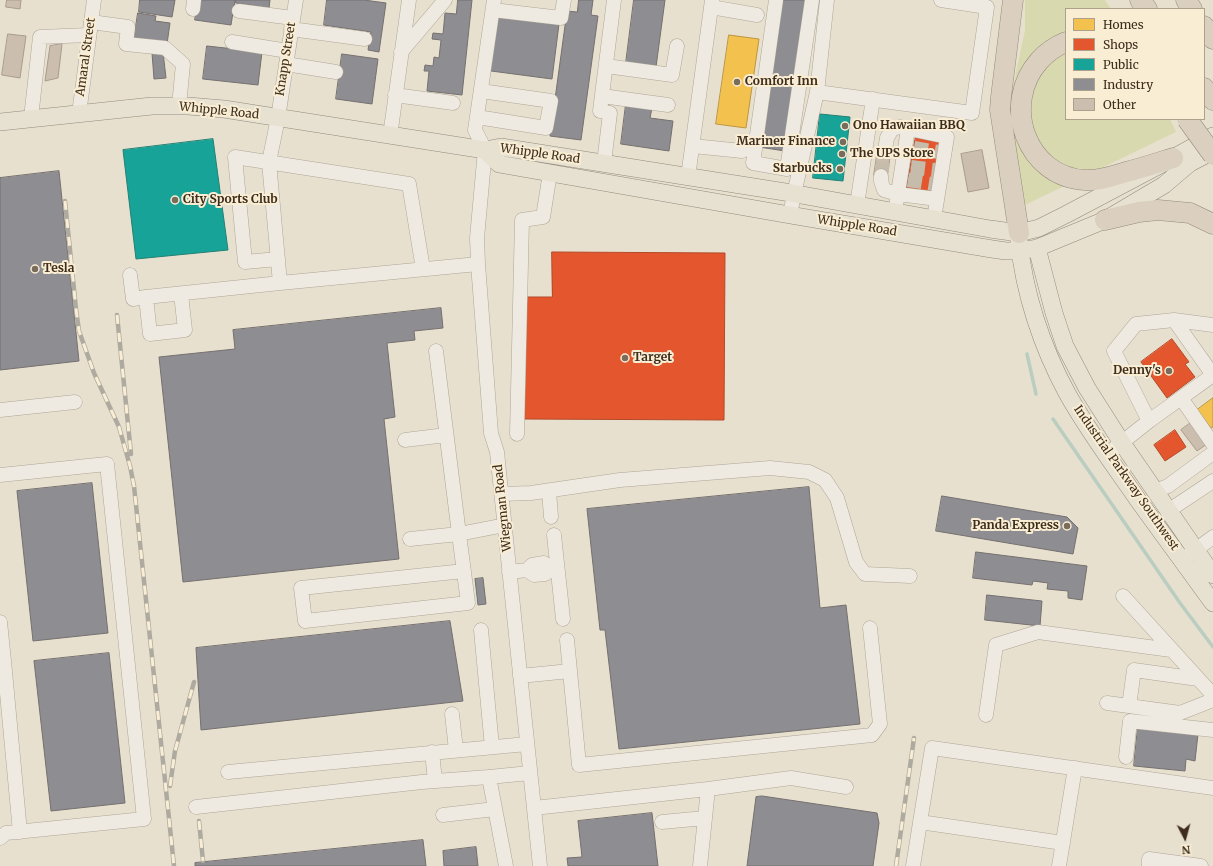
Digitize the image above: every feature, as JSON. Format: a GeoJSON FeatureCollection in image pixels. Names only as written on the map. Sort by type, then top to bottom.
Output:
{"type":"FeatureCollection","features":[{"type":"Feature","properties":{"kind":"highway"},"geometry":{"type":"LineString","coordinates":[[1013,0],[1000,110],[1019,242]]}},
{"type":"Feature","properties":{"kind":"highway"},"geometry":{"type":"LineString","coordinates":[[1140,0],[1146,8]]}},
{"type":"Feature","properties":{"kind":"highway"},"geometry":{"type":"LineString","coordinates":[[1205,27],[1213,39]]}},
{"type":"Feature","properties":{"kind":"highway"},"geometry":{"type":"LineString","coordinates":[[1065,42],[1052,49],[1034,67],[1027,78],[1023,90],[1020,114],[1022,126],[1026,138],[1039,158],[1059,173],[1071,178],[1096,180],[1173,158]]}},
{"type":"Feature","properties":{"kind":"highway"},"geometry":{"type":"LineString","coordinates":[[1188,120],[1213,155]]}},
{"type":"Feature","properties":{"kind":"highway"},"geometry":{"type":"LineString","coordinates":[[1105,220],[1139,212],[1158,210],[1190,213],[1213,224]]}},
{"type":"Feature","properties":{"kind":"main road","name":"Whipple Road"},"geometry":{"type":"LineString","coordinates":[[0,122],[152,106],[224,109],[485,150],[501,147],[688,176],[934,219],[1019,242]]}},
{"type":"Feature","properties":{"kind":"main road","name":"Whipple Road"},"geometry":{"type":"LineString","coordinates":[[485,150],[499,164],[1006,251],[1039,228],[1213,136]]}},
{"type":"Feature","properties":{"kind":"main road"},"geometry":{"type":"LineString","coordinates":[[1019,242],[1037,248],[1105,220],[1164,185],[1190,163],[1213,151]]}},
{"type":"Feature","properties":{"kind":"main road","name":"Industrial Parkway Southwest"},"geometry":{"type":"LineString","coordinates":[[1019,242],[1023,272],[1037,323],[1067,393],[1106,455],[1188,555],[1213,575]]}},
{"type":"Feature","properties":{"kind":"main road","name":"Industrial Parkway Southwest"},"geometry":{"type":"LineString","coordinates":[[1037,248],[1054,313],[1065,346],[1087,388],[1168,511],[1188,555],[1213,603]]}},
{"type":"Feature","properties":{"kind":"street","name":"Amaral Street"},"geometry":{"type":"LineString","coordinates":[[79,114],[94,0]]}},
{"type":"Feature","properties":{"kind":"street","name":"Knapp Street"},"geometry":{"type":"LineString","coordinates":[[280,283],[268,162],[278,118],[296,0]]}},
{"type":"Feature","properties":{"kind":"street"},"geometry":{"type":"LineString","coordinates":[[390,136],[408,0]]}},
{"type":"Feature","properties":{"kind":"street"},"geometry":{"type":"LineString","coordinates":[[401,52],[445,0]]}},
{"type":"Feature","properties":{"kind":"street"},"geometry":{"type":"LineString","coordinates":[[485,150],[475,130],[493,5],[561,18],[564,0]]}},
{"type":"Feature","properties":{"kind":"street"},"geometry":{"type":"LineString","coordinates":[[604,163],[610,113],[600,111],[614,0]]}},
{"type":"Feature","properties":{"kind":"street"},"geometry":{"type":"LineString","coordinates":[[776,0],[752,163],[787,169],[812,0]]}},
{"type":"Feature","properties":{"kind":"street"},"geometry":{"type":"LineString","coordinates":[[790,215],[817,92],[827,0]]}},
{"type":"Feature","properties":{"kind":"street"},"geometry":{"type":"LineString","coordinates":[[817,92],[972,113],[987,4],[941,0]]}},
{"type":"Feature","properties":{"kind":"street"},"geometry":{"type":"LineString","coordinates":[[688,176],[712,4],[757,15]]}},
{"type":"Feature","properties":{"kind":"street"},"geometry":{"type":"LineString","coordinates":[[239,11],[365,40]]}},
{"type":"Feature","properties":{"kind":"street"},"geometry":{"type":"LineString","coordinates":[[31,118],[40,37],[90,28],[128,28],[126,44],[165,48],[183,64],[180,106]]}},
{"type":"Feature","properties":{"kind":"street"},"geometry":{"type":"LineString","coordinates":[[232,42],[336,72]]}},
{"type":"Feature","properties":{"kind":"street"},"geometry":{"type":"LineString","coordinates":[[606,66],[672,76],[677,46]]}},
{"type":"Feature","properties":{"kind":"street"},"geometry":{"type":"LineString","coordinates":[[477,117],[546,128],[551,102],[481,91]]}},
{"type":"Feature","properties":{"kind":"street"},"geometry":{"type":"LineString","coordinates":[[395,95],[453,103]]}},
{"type":"Feature","properties":{"kind":"street"},"geometry":{"type":"LineString","coordinates":[[602,96],[668,105]]}},
{"type":"Feature","properties":{"kind":"street"},"geometry":{"type":"LineString","coordinates":[[858,205],[873,99]]}},
{"type":"Feature","properties":{"kind":"street"},"geometry":{"type":"LineString","coordinates":[[885,150],[887,138],[892,128],[900,127],[908,130],[947,137],[941,153],[937,177],[937,199],[934,219]]}},
{"type":"Feature","properties":{"kind":"street"},"geometry":{"type":"LineString","coordinates":[[895,212],[898,194],[906,173],[910,147],[908,130]]}},
{"type":"Feature","properties":{"kind":"street"},"geometry":{"type":"LineString","coordinates":[[693,146],[742,151]]}},
{"type":"Feature","properties":{"kind":"street","name":"Wiegman Road"},"geometry":{"type":"LineString","coordinates":[[485,150],[477,238],[478,264],[491,433],[497,452],[502,494],[540,866]]}},
{"type":"Feature","properties":{"kind":"street"},"geometry":{"type":"LineString","coordinates":[[278,259],[245,262],[235,157],[409,184],[423,269]]}},
{"type":"Feature","properties":{"kind":"street"},"geometry":{"type":"LineString","coordinates":[[769,190],[773,167]]}},
{"type":"Feature","properties":{"kind":"street"},"geometry":{"type":"LineString","coordinates":[[517,434],[522,220],[543,217],[550,173]]}},
{"type":"Feature","properties":{"kind":"street"},"geometry":{"type":"LineString","coordinates":[[881,176],[884,190],[898,194],[937,199]]}},
{"type":"Feature","properties":{"kind":"street"},"geometry":{"type":"LineString","coordinates":[[130,275],[133,299],[478,264]]}},
{"type":"Feature","properties":{"kind":"street"},"geometry":{"type":"LineString","coordinates":[[146,297],[150,334],[185,330],[181,294]]}},
{"type":"Feature","properties":{"kind":"street"},"geometry":{"type":"LineString","coordinates":[[1106,455],[1149,421],[1213,375],[1174,320]]}},
{"type":"Feature","properties":{"kind":"street"},"geometry":{"type":"LineString","coordinates":[[1149,421],[1114,351],[1136,324],[1174,320],[1213,325]]}},
{"type":"Feature","properties":{"kind":"street"},"geometry":{"type":"LineString","coordinates":[[436,351],[446,434],[464,571],[468,603],[305,621],[301,588],[464,571]]}},
{"type":"Feature","properties":{"kind":"street"},"geometry":{"type":"LineString","coordinates":[[1180,398],[1213,444]]}},
{"type":"Feature","properties":{"kind":"street"},"geometry":{"type":"LineString","coordinates":[[0,410],[75,402]]}},
{"type":"Feature","properties":{"kind":"street"},"geometry":{"type":"LineString","coordinates":[[405,440],[446,434]]}},
{"type":"Feature","properties":{"kind":"street"},"geometry":{"type":"LineString","coordinates":[[1155,491],[1168,486],[1213,453]]}},
{"type":"Feature","properties":{"kind":"street"},"geometry":{"type":"LineString","coordinates":[[0,475],[107,464],[144,819],[6,833],[0,838]]}},
{"type":"Feature","properties":{"kind":"street"},"geometry":{"type":"LineString","coordinates":[[502,494],[531,493],[620,480],[770,468],[809,472],[825,480],[837,498],[856,562],[865,574],[910,576]]}},
{"type":"Feature","properties":{"kind":"street"},"geometry":{"type":"LineString","coordinates":[[1168,511],[1213,481]]}},
{"type":"Feature","properties":{"kind":"street"},"geometry":{"type":"LineString","coordinates":[[549,490],[551,517]]}},
{"type":"Feature","properties":{"kind":"street"},"geometry":{"type":"LineString","coordinates":[[410,539],[459,534],[505,525]]}},
{"type":"Feature","properties":{"kind":"street"},"geometry":{"type":"LineString","coordinates":[[554,535],[554,569],[563,620]]}},
{"type":"Feature","properties":{"kind":"street"},"geometry":{"type":"LineString","coordinates":[[1188,555],[1213,537]]}},
{"type":"Feature","properties":{"kind":"street"},"geometry":{"type":"LineString","coordinates":[[509,572],[527,570],[534,575],[545,574],[554,569]]}},
{"type":"Feature","properties":{"kind":"street"},"geometry":{"type":"LineString","coordinates":[[1123,596],[1213,695]]}},
{"type":"Feature","properties":{"kind":"street"},"geometry":{"type":"LineString","coordinates":[[0,622],[2,661],[20,832]]}},
{"type":"Feature","properties":{"kind":"street"},"geometry":{"type":"LineString","coordinates":[[567,640],[579,765],[872,735],[880,724],[870,628]]}},
{"type":"Feature","properties":{"kind":"street"},"geometry":{"type":"LineString","coordinates":[[481,630],[492,747]]}},
{"type":"Feature","properties":{"kind":"street"},"geometry":{"type":"LineString","coordinates":[[986,715],[996,645],[1038,632],[1172,650]]}},
{"type":"Feature","properties":{"kind":"street"},"geometry":{"type":"LineString","coordinates":[[1129,706],[1134,670],[1198,679]]}},
{"type":"Feature","properties":{"kind":"street"},"geometry":{"type":"LineString","coordinates":[[520,676],[570,671]]}},
{"type":"Feature","properties":{"kind":"street"},"geometry":{"type":"LineString","coordinates":[[1107,703],[1180,714],[1213,700]]}},
{"type":"Feature","properties":{"kind":"street"},"geometry":{"type":"LineString","coordinates":[[452,714],[456,750]]}},
{"type":"Feature","properties":{"kind":"street"},"geometry":{"type":"LineString","coordinates":[[1126,757],[1130,721],[1213,730]]}},
{"type":"Feature","properties":{"kind":"street"},"geometry":{"type":"LineString","coordinates":[[228,772],[527,744]]}},
{"type":"Feature","properties":{"kind":"street"},"geometry":{"type":"LineString","coordinates":[[913,866],[932,748],[1213,788]]}},
{"type":"Feature","properties":{"kind":"street"},"geometry":{"type":"LineString","coordinates":[[432,752],[435,781]]}},
{"type":"Feature","properties":{"kind":"street"},"geometry":{"type":"LineString","coordinates":[[1060,866],[1075,768]]}},
{"type":"Feature","properties":{"kind":"street"},"geometry":{"type":"LineString","coordinates":[[196,807],[435,781],[530,773]]}},
{"type":"Feature","properties":{"kind":"street"},"geometry":{"type":"LineString","coordinates":[[489,777],[506,866]]}},
{"type":"Feature","properties":{"kind":"street"},"geometry":{"type":"LineString","coordinates":[[534,808],[708,789],[791,778],[846,787]]}},
{"type":"Feature","properties":{"kind":"street"},"geometry":{"type":"LineString","coordinates":[[700,866],[708,789]]}},
{"type":"Feature","properties":{"kind":"street"},"geometry":{"type":"LineString","coordinates":[[443,815],[495,809]]}},
{"type":"Feature","properties":{"kind":"street"},"geometry":{"type":"LineString","coordinates":[[662,822],[705,818]]}},
{"type":"Feature","properties":{"kind":"street"},"geometry":{"type":"LineString","coordinates":[[920,822],[1063,843]]}},
{"type":"Feature","properties":{"kind":"street"},"geometry":{"type":"LineString","coordinates":[[1149,866],[1150,859],[1201,866]]}},
{"type":"Feature","properties":{"kind":"green space"},"geometry":{"type":"Polygon","coordinates":[[[1025,0],[1105,0],[1110,8],[1065,8],[1065,120],[1170,120],[1176,132],[1025,205],[1008,110],[1025,30],[1025,0]]]}},
{"type":"Feature","properties":{"kind":"building: Homes","name":"Comfort Inn"},"geometry":{"type":"Polygon","coordinates":[[[729,35],[759,39],[746,128],[716,124],[729,35]]]}},
{"type":"Feature","properties":{"kind":"building: Homes"},"geometry":{"type":"Polygon","coordinates":[[[1213,398],[1213,427],[1211,428],[1197,410],[1213,398]]]}},
{"type":"Feature","properties":{"kind":"building: Shops"},"geometry":{"type":"Polygon","coordinates":[[[916,136],[940,140],[930,196],[906,192],[916,136]]]}},
{"type":"Feature","properties":{"kind":"building: Shops","name":"Target"},"geometry":{"type":"Polygon","coordinates":[[[552,252],[725,253],[724,420],[524,419],[525,297],[552,297],[552,252]]]}},
{"type":"Feature","properties":{"kind":"building: Shops","name":"Denny's"},"geometry":{"type":"Polygon","coordinates":[[[1172,339],[1189,362],[1185,364],[1195,377],[1167,398],[1141,362],[1172,339]]]}},
{"type":"Feature","properties":{"kind":"building: Shops"},"geometry":{"type":"Polygon","coordinates":[[[1175,430],[1186,447],[1165,461],[1154,445],[1175,430]]]}},
{"type":"Feature","properties":{"kind":"building: Public"},"geometry":{"type":"Polygon","coordinates":[[[820,114],[850,117],[843,181],[813,178],[820,114]]]}},
{"type":"Feature","properties":{"kind":"building: Public","name":"City Sports Club"},"geometry":{"type":"Polygon","coordinates":[[[213,139],[228,250],[136,259],[123,150],[213,139]]]}},
{"type":"Feature","properties":{"kind":"building: Industry"},"geometry":{"type":"Polygon","coordinates":[[[140,0],[175,0],[172,17],[139,12],[140,0]]]}},
{"type":"Feature","properties":{"kind":"building: Industry"},"geometry":{"type":"Polygon","coordinates":[[[198,0],[235,0],[231,25],[195,20],[198,0]]]}},
{"type":"Feature","properties":{"kind":"building: Industry"},"geometry":{"type":"Polygon","coordinates":[[[236,0],[270,0],[269,8],[236,3],[236,0]]]}},
{"type":"Feature","properties":{"kind":"building: Industry"},"geometry":{"type":"Polygon","coordinates":[[[327,0],[364,0],[386,3],[379,52],[368,50],[371,32],[324,25],[327,0]]]}},
{"type":"Feature","properties":{"kind":"building: Industry"},"geometry":{"type":"Polygon","coordinates":[[[458,0],[472,0],[462,95],[427,91],[429,71],[424,71],[425,65],[433,66],[434,57],[439,58],[441,40],[432,39],[433,33],[443,34],[445,13],[456,14],[458,0]]]}},
{"type":"Feature","properties":{"kind":"building: Industry"},"geometry":{"type":"Polygon","coordinates":[[[579,0],[593,0],[591,15],[598,16],[581,140],[550,136],[567,11],[577,12],[579,0]]]}},
{"type":"Feature","properties":{"kind":"building: Industry"},"geometry":{"type":"Polygon","coordinates":[[[634,0],[665,0],[656,67],[626,63],[634,0]]]}},
{"type":"Feature","properties":{"kind":"building: Industry"},"geometry":{"type":"Polygon","coordinates":[[[780,0],[806,0],[785,151],[759,147],[780,0]]]}},
{"type":"Feature","properties":{"kind":"building: Industry"},"geometry":{"type":"Polygon","coordinates":[[[138,13],[156,16],[155,21],[170,23],[167,44],[134,40],[138,13]]]}},
{"type":"Feature","properties":{"kind":"building: Industry"},"geometry":{"type":"Polygon","coordinates":[[[498,16],[559,24],[552,79],[491,71],[498,16]]]}},
{"type":"Feature","properties":{"kind":"building: Industry"},"geometry":{"type":"Polygon","coordinates":[[[207,46],[262,52],[258,85],[203,79],[207,46]]]}},
{"type":"Feature","properties":{"kind":"building: Industry"},"geometry":{"type":"Polygon","coordinates":[[[163,52],[166,78],[154,79],[152,53],[163,52]]]}},
{"type":"Feature","properties":{"kind":"building: Industry"},"geometry":{"type":"Polygon","coordinates":[[[342,54],[378,59],[372,104],[336,99],[342,54]]]}},
{"type":"Feature","properties":{"kind":"building: Industry"},"geometry":{"type":"Polygon","coordinates":[[[626,104],[652,108],[650,118],[673,121],[669,151],[621,144],[626,104]]]}},
{"type":"Feature","properties":{"kind":"building: Industry","name":"Tesla"},"geometry":{"type":"Polygon","coordinates":[[[59,171],[79,361],[0,370],[0,178],[59,171]]]}},
{"type":"Feature","properties":{"kind":"building: Industry"},"geometry":{"type":"Polygon","coordinates":[[[441,308],[443,328],[414,331],[415,340],[387,343],[395,417],[384,419],[399,559],[183,582],[159,357],[235,349],[233,330],[441,308]]]}},
{"type":"Feature","properties":{"kind":"building: Industry"},"geometry":{"type":"Polygon","coordinates":[[[92,483],[108,633],[33,641],[17,491],[92,483]]]}},
{"type":"Feature","properties":{"kind":"building: Industry"},"geometry":{"type":"Polygon","coordinates":[[[809,487],[820,608],[846,605],[860,724],[619,749],[605,630],[600,630],[587,509],[809,487]]]}},
{"type":"Feature","properties":{"kind":"building: Industry"},"geometry":{"type":"Polygon","coordinates":[[[942,496],[1067,517],[1078,528],[1073,554],[936,531],[942,496]]]}},
{"type":"Feature","properties":{"kind":"building: Industry"},"geometry":{"type":"Polygon","coordinates":[[[976,552],[1087,566],[1082,600],[1068,598],[1068,591],[1047,589],[1048,583],[1033,581],[1032,585],[973,578],[976,552]]]}},
{"type":"Feature","properties":{"kind":"building: Industry"},"geometry":{"type":"Polygon","coordinates":[[[483,578],[486,604],[478,605],[475,579],[483,578]]]}},
{"type":"Feature","properties":{"kind":"building: Industry"},"geometry":{"type":"Polygon","coordinates":[[[987,595],[1042,601],[1040,626],[985,620],[987,595]]]}},
{"type":"Feature","properties":{"kind":"building: Industry"},"geometry":{"type":"Polygon","coordinates":[[[450,621],[463,701],[201,730],[196,648],[450,621]]]}},
{"type":"Feature","properties":{"kind":"building: Industry"},"geometry":{"type":"Polygon","coordinates":[[[109,653],[125,803],[51,811],[34,661],[109,653]]]}},
{"type":"Feature","properties":{"kind":"building: Industry"},"geometry":{"type":"Polygon","coordinates":[[[1138,727],[1198,734],[1195,761],[1186,759],[1185,771],[1134,766],[1138,727]]]}},
{"type":"Feature","properties":{"kind":"building: Industry"},"geometry":{"type":"Polygon","coordinates":[[[762,796],[877,813],[879,823],[873,866],[747,866],[756,797],[762,796]]]}},
{"type":"Feature","properties":{"kind":"building: Industry"},"geometry":{"type":"Polygon","coordinates":[[[652,813],[658,866],[568,866],[567,858],[582,857],[578,821],[652,813]]]}},
{"type":"Feature","properties":{"kind":"building: Industry"},"geometry":{"type":"Polygon","coordinates":[[[423,840],[426,866],[195,866],[195,863],[423,840]]]}},
{"type":"Feature","properties":{"kind":"building: Industry"},"geometry":{"type":"Polygon","coordinates":[[[476,847],[478,866],[444,866],[443,851],[476,847]]]}},
{"type":"Feature","properties":{"kind":"building: Other"},"geometry":{"type":"Polygon","coordinates":[[[7,0],[21,0],[20,9],[6,7],[7,0]]]}},
{"type":"Feature","properties":{"kind":"building: Other"},"geometry":{"type":"Polygon","coordinates":[[[8,34],[26,36],[20,78],[2,75],[8,34]]]}},
{"type":"Feature","properties":{"kind":"building: Other"},"geometry":{"type":"Polygon","coordinates":[[[62,44],[58,78],[45,81],[50,46],[62,44]]]}},
{"type":"Feature","properties":{"kind":"building: Other"},"geometry":{"type":"Polygon","coordinates":[[[878,149],[891,151],[887,177],[874,175],[878,149]]]}},
{"type":"Feature","properties":{"kind":"building: Other"},"geometry":{"type":"Polygon","coordinates":[[[982,150],[989,188],[968,192],[961,154],[982,150]]]}},
{"type":"Feature","properties":{"kind":"building: Other"},"geometry":{"type":"Polygon","coordinates":[[[1192,422],[1207,444],[1197,451],[1181,430],[1192,422]]]}},
{"type":"Feature","properties":{"kind":"waterway"},"geometry":{"type":"LineString","coordinates":[[1027,354],[1036,394]]}},
{"type":"Feature","properties":{"kind":"waterway"},"geometry":{"type":"LineString","coordinates":[[1053,419],[1180,603],[1213,647]]}},
{"type":"Feature","properties":{"kind":"tunnel"},"geometry":{"type":"LineString","coordinates":[[914,148],[938,152]]}},
{"type":"Feature","properties":{"kind":"tunnel"},"geometry":{"type":"LineString","coordinates":[[881,176],[885,150]]}},
{"type":"Feature","properties":{"kind":"tunnel"},"geometry":{"type":"LineString","coordinates":[[911,167],[935,170]]}},
{"type":"Feature","properties":{"kind":"tunnel"},"geometry":{"type":"LineString","coordinates":[[908,180],[933,184]]}},
{"type":"Feature","properties":{"kind":"railway"},"geometry":{"type":"LineString","coordinates":[[65,201],[79,331],[94,373],[119,427],[134,486],[174,866]]}},
{"type":"Feature","properties":{"kind":"railway"},"geometry":{"type":"LineString","coordinates":[[117,315],[131,454]]}},
{"type":"Feature","properties":{"kind":"railway"},"geometry":{"type":"LineString","coordinates":[[170,786],[175,751],[194,682]]}},
{"type":"Feature","properties":{"kind":"railway"},"geometry":{"type":"LineString","coordinates":[[896,866],[914,738]]}},
{"type":"Feature","properties":{"kind":"railway"},"geometry":{"type":"LineString","coordinates":[[199,821],[203,861]]}},
{"type":"Feature","properties":{"kind":"place","name":"Comfort Inn"},"geometry":{"type":"Point","coordinates":[737,82]}},
{"type":"Feature","properties":{"kind":"place","name":"Ono Hawaiian BBQ"},"geometry":{"type":"Point","coordinates":[845,126]}},
{"type":"Feature","properties":{"kind":"place","name":"Mariner Finance"},"geometry":{"type":"Point","coordinates":[843,142]}},
{"type":"Feature","properties":{"kind":"place","name":"The UPS Store"},"geometry":{"type":"Point","coordinates":[842,154]}},
{"type":"Feature","properties":{"kind":"place","name":"Starbucks"},"geometry":{"type":"Point","coordinates":[840,169]}},
{"type":"Feature","properties":{"kind":"place","name":"City Sports Club"},"geometry":{"type":"Point","coordinates":[175,200]}},
{"type":"Feature","properties":{"kind":"place","name":"Tesla"},"geometry":{"type":"Point","coordinates":[35,269]}},
{"type":"Feature","properties":{"kind":"place","name":"Target"},"geometry":{"type":"Point","coordinates":[625,358]}},
{"type":"Feature","properties":{"kind":"place","name":"Denny's"},"geometry":{"type":"Point","coordinates":[1169,371]}},
{"type":"Feature","properties":{"kind":"place","name":"Panda Express"},"geometry":{"type":"Point","coordinates":[1067,526]}}]}
